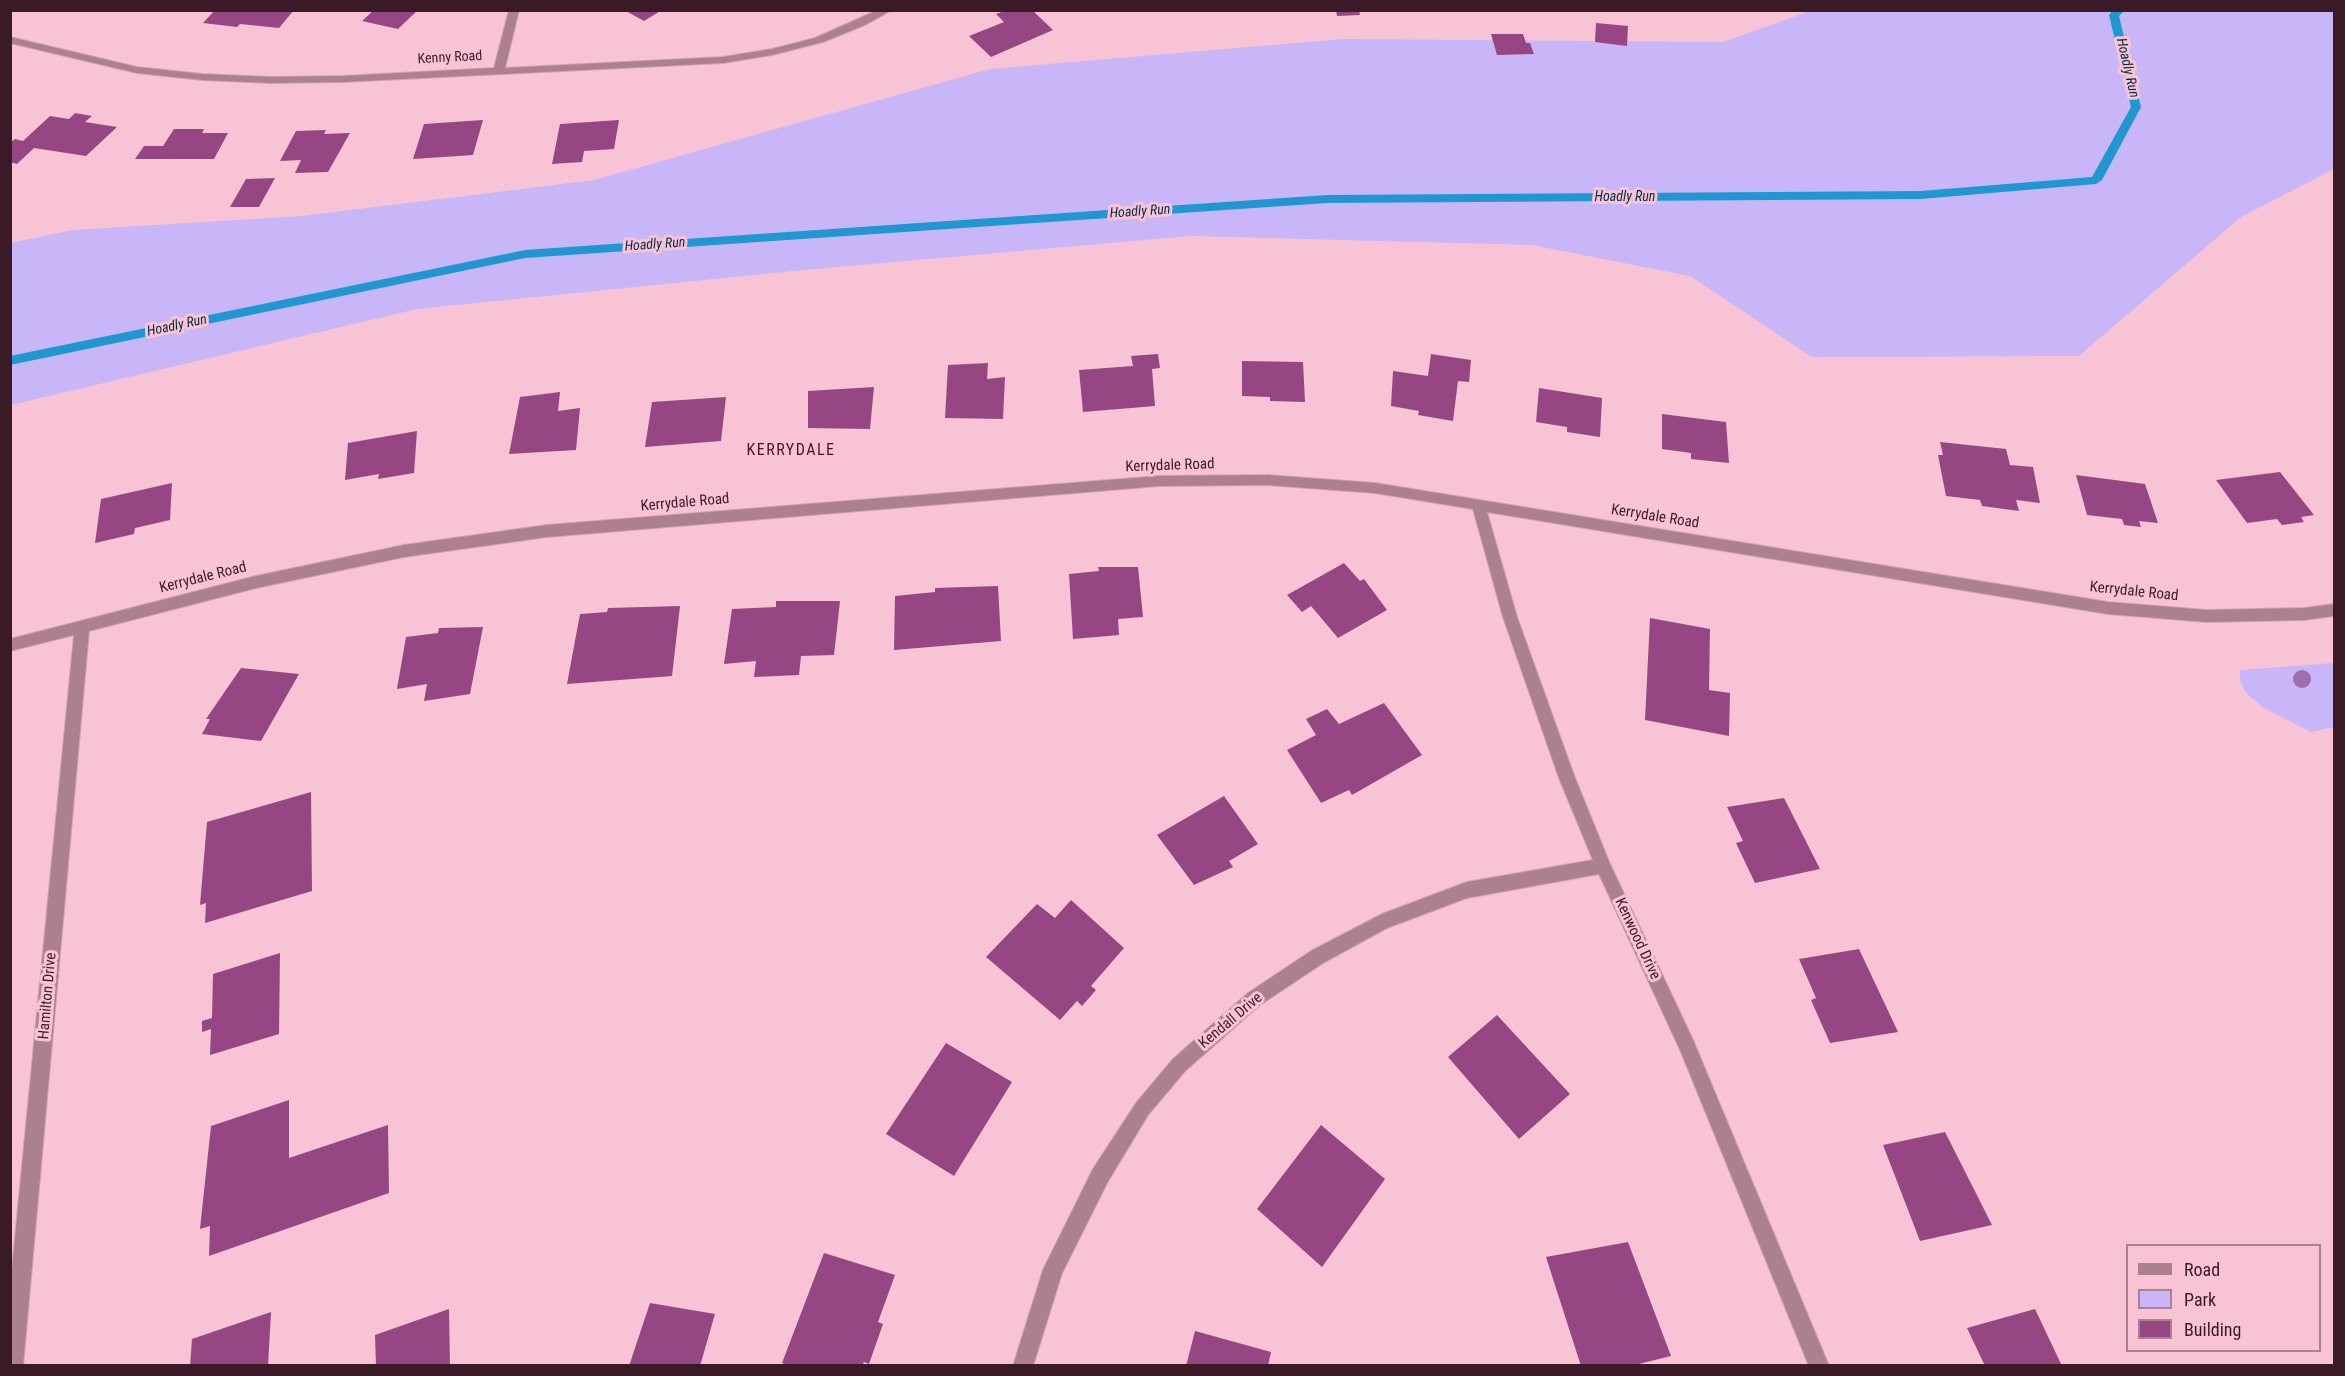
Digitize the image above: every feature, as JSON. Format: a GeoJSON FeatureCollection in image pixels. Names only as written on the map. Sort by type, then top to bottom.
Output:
{"type":"FeatureCollection","features":[{"type":"Feature","properties":{"kind":"street"},"geometry":{"type":"LineString","coordinates":[[499,71],[514,10]]}},
{"type":"Feature","properties":{"kind":"street","name":"Kenny Road"},"geometry":{"type":"LineString","coordinates":[[10,40],[137,70],[202,77],[281,80],[733,58],[772,52],[819,40],[887,10]]}},
{"type":"Feature","properties":{"kind":"street","name":"Kerrydale Road"},"geometry":{"type":"LineString","coordinates":[[10,645],[267,579],[404,551],[547,531],[1158,481],[1267,480],[1375,488],[2108,608],[2208,616],[2304,614],[2334,610]]}},
{"type":"Feature","properties":{"kind":"street","name":"Kenwood Drive"},"geometry":{"type":"LineString","coordinates":[[1478,504],[1510,617],[1567,778],[1603,866],[1687,1046],[1819,1365]]}},
{"type":"Feature","properties":{"kind":"street","name":"Hamilton Drive"},"geometry":{"type":"LineString","coordinates":[[13,1365],[82,626]]}},
{"type":"Feature","properties":{"kind":"street","name":"Kendall Drive"},"geometry":{"type":"LineString","coordinates":[[1023,1365],[1053,1270],[1112,1156],[1142,1109],[1179,1065],[1254,999],[1317,957],[1382,922],[1467,890],[1603,866]]}},
{"type":"Feature","properties":{"kind":"green space"},"geometry":{"type":"Polygon","coordinates":[[[1813,10],[2334,11],[2334,169],[2241,217],[2079,356],[1812,357],[1690,276],[1532,245],[1190,236],[804,270],[417,309],[11,405],[10,243],[73,230],[302,216],[594,180],[990,69],[1343,39],[1723,42],[1813,10]]]}},
{"type":"Feature","properties":{"kind":"green space"},"geometry":{"type":"Polygon","coordinates":[[[2334,663],[2334,727],[2311,732],[2264,708],[2247,694],[2240,681],[2240,670],[2334,663]]]}},
{"type":"Feature","properties":{"kind":"building"},"geometry":{"type":"Polygon","coordinates":[[[215,10],[294,10],[279,28],[203,23],[215,10]]]}},
{"type":"Feature","properties":{"kind":"building"},"geometry":{"type":"Polygon","coordinates":[[[374,10],[418,10],[398,29],[362,21],[374,10]]]}},
{"type":"Feature","properties":{"kind":"building"},"geometry":{"type":"Polygon","coordinates":[[[624,10],[662,10],[644,21],[624,10]]]}},
{"type":"Feature","properties":{"kind":"building"},"geometry":{"type":"Polygon","coordinates":[[[1007,10],[1032,10],[1053,30],[991,57],[969,36],[1004,22],[996,14],[1007,10]]]}},
{"type":"Feature","properties":{"kind":"building"},"geometry":{"type":"Polygon","coordinates":[[[1336,10],[1359,10],[1360,15],[1337,16],[1336,10]]]}},
{"type":"Feature","properties":{"kind":"building"},"geometry":{"type":"Polygon","coordinates":[[[1596,23],[1628,26],[1627,46],[1595,42],[1596,23]]]}},
{"type":"Feature","properties":{"kind":"building"},"geometry":{"type":"Polygon","coordinates":[[[1491,34],[1523,34],[1534,54],[1497,55],[1491,34]]]}},
{"type":"Feature","properties":{"kind":"building"},"geometry":{"type":"Polygon","coordinates":[[[75,113],[92,116],[85,122],[117,127],[86,156],[34,148],[17,164],[10,162],[10,143],[15,139],[23,141],[50,116],[69,119],[75,113]]]}},
{"type":"Feature","properties":{"kind":"building"},"geometry":{"type":"Polygon","coordinates":[[[483,120],[473,155],[413,159],[424,124],[483,120]]]}},
{"type":"Feature","properties":{"kind":"building"},"geometry":{"type":"Polygon","coordinates":[[[619,120],[614,149],[584,151],[582,162],[552,164],[560,124],[619,120]]]}},
{"type":"Feature","properties":{"kind":"building"},"geometry":{"type":"Polygon","coordinates":[[[174,129],[204,129],[202,133],[228,133],[214,159],[135,159],[144,146],[163,146],[174,129]]]}},
{"type":"Feature","properties":{"kind":"building"},"geometry":{"type":"Polygon","coordinates":[[[326,130],[324,134],[350,133],[328,172],[295,173],[301,160],[280,161],[296,131],[326,130]]]}},
{"type":"Feature","properties":{"kind":"building"},"geometry":{"type":"Polygon","coordinates":[[[275,178],[259,207],[230,207],[246,179],[275,178]]]}},
{"type":"Feature","properties":{"kind":"building"},"geometry":{"type":"Polygon","coordinates":[[[1158,354],[1160,368],[1152,369],[1155,406],[1083,412],[1079,370],[1133,366],[1131,356],[1158,354]]]}},
{"type":"Feature","properties":{"kind":"building"},"geometry":{"type":"Polygon","coordinates":[[[1431,354],[1471,360],[1469,382],[1458,381],[1453,421],[1418,415],[1419,411],[1391,406],[1393,371],[1428,376],[1431,354]]]}},
{"type":"Feature","properties":{"kind":"building"},"geometry":{"type":"Polygon","coordinates":[[[1242,361],[1303,362],[1305,402],[1270,401],[1270,397],[1242,396],[1242,361]]]}},
{"type":"Feature","properties":{"kind":"building"},"geometry":{"type":"Polygon","coordinates":[[[988,363],[987,379],[1005,377],[1003,419],[945,418],[948,365],[988,363]]]}},
{"type":"Feature","properties":{"kind":"building"},"geometry":{"type":"Polygon","coordinates":[[[874,387],[870,429],[808,428],[808,391],[874,387]]]}},
{"type":"Feature","properties":{"kind":"building"},"geometry":{"type":"Polygon","coordinates":[[[1539,388],[1602,398],[1600,437],[1567,432],[1567,427],[1536,422],[1539,388]]]}},
{"type":"Feature","properties":{"kind":"building"},"geometry":{"type":"Polygon","coordinates":[[[560,392],[558,411],[580,408],[576,450],[509,454],[520,397],[560,392]]]}},
{"type":"Feature","properties":{"kind":"building"},"geometry":{"type":"Polygon","coordinates":[[[726,397],[721,441],[645,447],[652,402],[726,397]]]}},
{"type":"Feature","properties":{"kind":"building"},"geometry":{"type":"Polygon","coordinates":[[[1662,414],[1726,422],[1729,463],[1691,459],[1691,453],[1662,449],[1662,414]]]}},
{"type":"Feature","properties":{"kind":"building"},"geometry":{"type":"Polygon","coordinates":[[[417,431],[414,473],[378,479],[379,474],[345,480],[348,443],[417,431]]]}},
{"type":"Feature","properties":{"kind":"building"},"geometry":{"type":"Polygon","coordinates":[[[1940,442],[2006,449],[2010,465],[2033,467],[2040,503],[2016,500],[2019,511],[1982,506],[1980,500],[1946,496],[1938,455],[1943,455],[1940,442]]]}},
{"type":"Feature","properties":{"kind":"building"},"geometry":{"type":"Polygon","coordinates":[[[2280,472],[2314,515],[2301,517],[2304,522],[2282,525],[2277,519],[2247,523],[2216,480],[2280,472]]]}},
{"type":"Feature","properties":{"kind":"building"},"geometry":{"type":"Polygon","coordinates":[[[2076,475],[2145,484],[2158,523],[2139,521],[2141,527],[2124,525],[2122,519],[2087,515],[2076,475]]]}},
{"type":"Feature","properties":{"kind":"building"},"geometry":{"type":"Polygon","coordinates":[[[172,483],[170,520],[135,528],[134,534],[95,543],[101,499],[172,483]]]}},
{"type":"Feature","properties":{"kind":"building"},"geometry":{"type":"Polygon","coordinates":[[[1344,563],[1360,581],[1364,579],[1387,610],[1338,638],[1311,606],[1302,612],[1287,595],[1344,563]]]}},
{"type":"Feature","properties":{"kind":"building"},"geometry":{"type":"Polygon","coordinates":[[[1098,567],[1138,567],[1143,617],[1118,619],[1119,635],[1073,639],[1069,574],[1099,571],[1098,567]]]}},
{"type":"Feature","properties":{"kind":"building"},"geometry":{"type":"Polygon","coordinates":[[[998,586],[1001,641],[894,650],[895,596],[935,592],[935,588],[998,586]]]}},
{"type":"Feature","properties":{"kind":"building"},"geometry":{"type":"Polygon","coordinates":[[[776,601],[840,601],[834,655],[801,656],[799,675],[754,677],[756,661],[724,664],[732,609],[776,607],[776,601]]]}},
{"type":"Feature","properties":{"kind":"building"},"geometry":{"type":"Polygon","coordinates":[[[680,606],[672,676],[567,684],[580,614],[607,612],[608,608],[680,606]]]}},
{"type":"Feature","properties":{"kind":"building"},"geometry":{"type":"Polygon","coordinates":[[[1650,618],[1710,629],[1709,690],[1730,693],[1729,736],[1645,720],[1650,618]]]}},
{"type":"Feature","properties":{"kind":"building"},"geometry":{"type":"Polygon","coordinates":[[[483,627],[470,694],[424,701],[427,684],[397,689],[406,637],[438,633],[439,628],[483,627]]]}},
{"type":"Feature","properties":{"kind":"building"},"geometry":{"type":"Polygon","coordinates":[[[241,668],[299,674],[261,741],[202,734],[210,719],[206,719],[241,668]]]}},
{"type":"Feature","properties":{"kind":"building"},"geometry":{"type":"Polygon","coordinates":[[[1384,703],[1422,755],[1352,795],[1349,790],[1321,803],[1287,750],[1316,735],[1306,719],[1327,709],[1339,724],[1384,703]]]}},
{"type":"Feature","properties":{"kind":"building"},"geometry":{"type":"Polygon","coordinates":[[[311,792],[312,891],[205,923],[206,903],[200,905],[207,822],[311,792]]]}},
{"type":"Feature","properties":{"kind":"building"},"geometry":{"type":"Polygon","coordinates":[[[1224,796],[1258,844],[1229,861],[1233,867],[1194,885],[1157,835],[1224,796]]]}},
{"type":"Feature","properties":{"kind":"building"},"geometry":{"type":"Polygon","coordinates":[[[1784,798],[1820,869],[1755,883],[1736,843],[1743,841],[1727,807],[1784,798]]]}},
{"type":"Feature","properties":{"kind":"building"},"geometry":{"type":"Polygon","coordinates":[[[1071,900],[1124,948],[1091,986],[1096,990],[1082,1006],[1077,1001],[1060,1020],[986,957],[1037,904],[1055,918],[1071,900]]]}},
{"type":"Feature","properties":{"kind":"building"},"geometry":{"type":"Polygon","coordinates":[[[1859,949],[1898,1032],[1830,1043],[1811,1000],[1816,998],[1799,959],[1859,949]]]}},
{"type":"Feature","properties":{"kind":"building"},"geometry":{"type":"Polygon","coordinates":[[[280,953],[279,1034],[210,1055],[211,1029],[202,1032],[202,1021],[212,1018],[213,974],[280,953]]]}},
{"type":"Feature","properties":{"kind":"building"},"geometry":{"type":"Polygon","coordinates":[[[1497,1015],[1570,1094],[1519,1139],[1448,1057],[1497,1015]]]}},
{"type":"Feature","properties":{"kind":"building"},"geometry":{"type":"Polygon","coordinates":[[[946,1043],[1012,1082],[954,1176],[886,1134],[946,1043]]]}},
{"type":"Feature","properties":{"kind":"building"},"geometry":{"type":"Polygon","coordinates":[[[289,1100],[289,1158],[388,1125],[389,1193],[209,1256],[210,1226],[200,1229],[211,1126],[289,1100]]]}},
{"type":"Feature","properties":{"kind":"building"},"geometry":{"type":"Polygon","coordinates":[[[1321,1125],[1385,1179],[1322,1267],[1257,1209],[1321,1125]]]}},
{"type":"Feature","properties":{"kind":"building"},"geometry":{"type":"Polygon","coordinates":[[[1945,1132],[1992,1225],[1920,1241],[1883,1145],[1945,1132]]]}},
{"type":"Feature","properties":{"kind":"building"},"geometry":{"type":"Polygon","coordinates":[[[1628,1242],[1671,1356],[1631,1366],[1581,1366],[1546,1257],[1628,1242]]]}},
{"type":"Feature","properties":{"kind":"building"},"geometry":{"type":"Polygon","coordinates":[[[824,1253],[895,1275],[878,1322],[883,1324],[869,1364],[864,1362],[862,1366],[790,1366],[782,1363],[824,1253]]]}},
{"type":"Feature","properties":{"kind":"building"},"geometry":{"type":"Polygon","coordinates":[[[650,1303],[715,1314],[700,1366],[629,1366],[650,1303]]]}},
{"type":"Feature","properties":{"kind":"building"},"geometry":{"type":"Polygon","coordinates":[[[449,1309],[450,1366],[376,1366],[375,1335],[449,1309]]]}},
{"type":"Feature","properties":{"kind":"building"},"geometry":{"type":"Polygon","coordinates":[[[2035,1309],[2062,1366],[1985,1366],[1967,1328],[2035,1309]]]}},
{"type":"Feature","properties":{"kind":"building"},"geometry":{"type":"Polygon","coordinates":[[[271,1312],[268,1366],[190,1366],[192,1339],[271,1312]]]}},
{"type":"Feature","properties":{"kind":"building"},"geometry":{"type":"Polygon","coordinates":[[[1195,1331],[1271,1352],[1268,1366],[1186,1366],[1195,1331]]]}},
{"type":"Feature","properties":{"kind":"waterway","name":"Hoadly Run"},"geometry":{"type":"LineString","coordinates":[[10,361],[525,254],[1327,199],[1921,195],[2096,180],[2136,107],[2114,15],[2120,10]]}},
{"type":"Feature","properties":{"kind":"district","name":"KERRYDALE"},"geometry":{"type":"Point","coordinates":[791,451]}}]}
